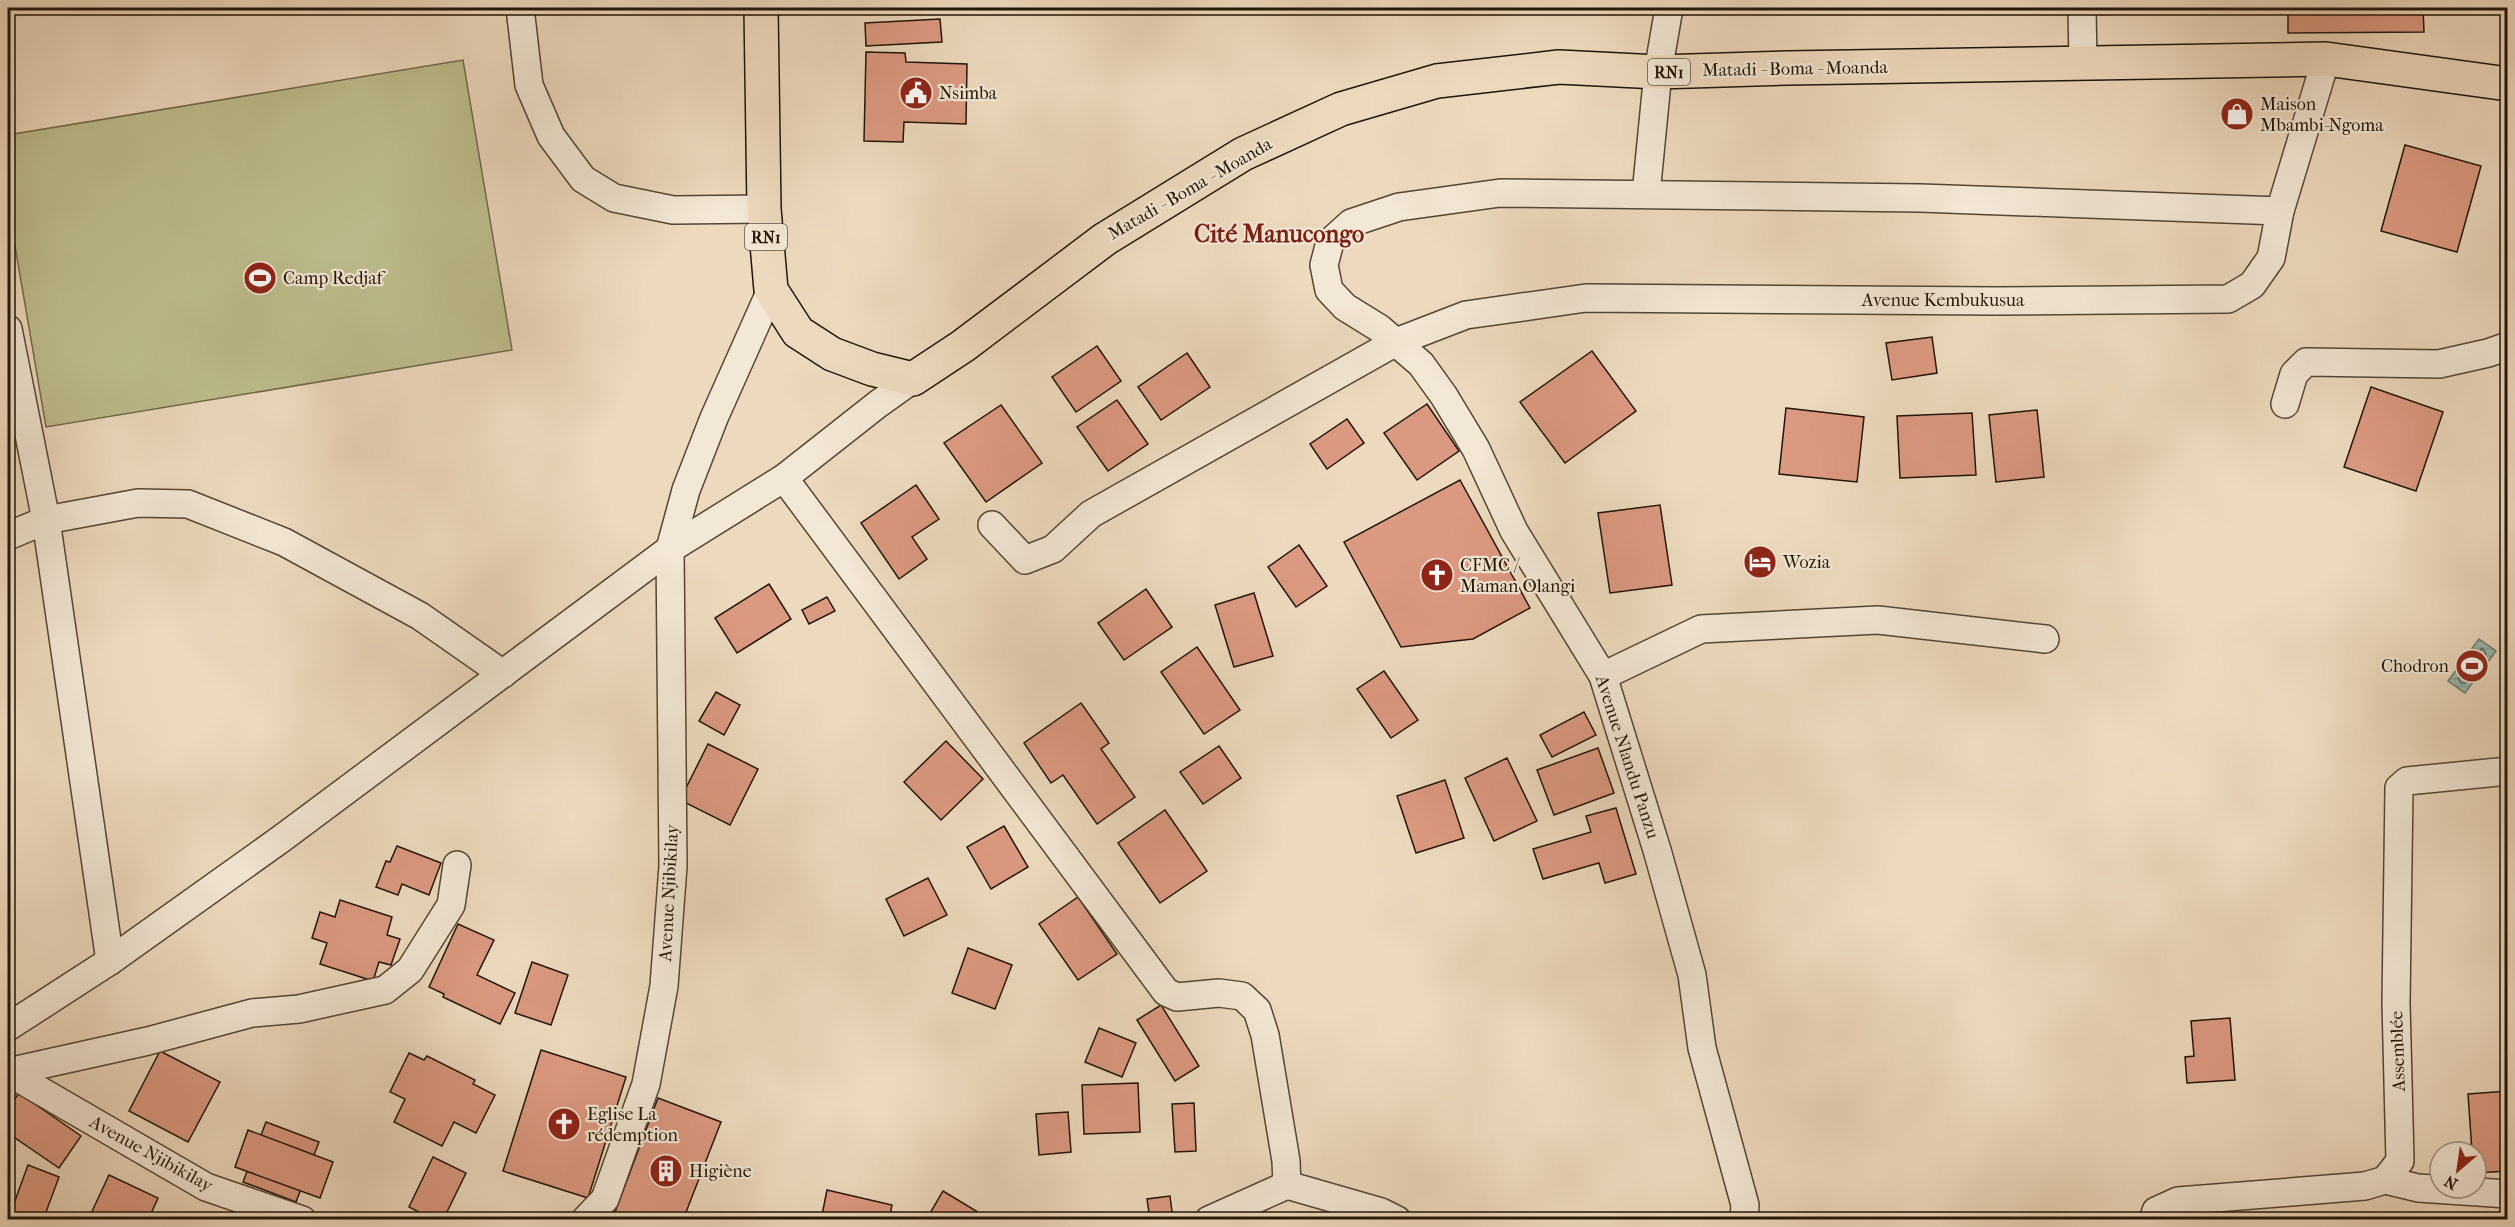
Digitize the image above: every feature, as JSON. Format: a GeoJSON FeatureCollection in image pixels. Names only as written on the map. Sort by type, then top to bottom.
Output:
{"type":"FeatureCollection","features":[{"type":"Feature","properties":{"kind":"highway","name":"RN1"},"geometry":{"type":"LineString","coordinates":[[761,8],[764,209],[771,290],[798,332],[832,354],[872,369],[913,379]]}},
{"type":"Feature","properties":{"kind":"highway","name":"Matadi - Boma - Moanda"},"geometry":{"type":"LineString","coordinates":[[913,379],[963,346],[1105,239],[1243,154],[1341,109],[1437,81],[1548,68],[1658,72],[2326,59],[2508,84]]}},
{"type":"Feature","properties":{"kind":"street"},"geometry":{"type":"LineString","coordinates":[[520,8],[530,85],[551,136],[583,179],[615,198],[673,210],[764,209]]}},
{"type":"Feature","properties":{"kind":"street"},"geometry":{"type":"LineString","coordinates":[[1646,194],[1658,72],[1670,8]]}},
{"type":"Feature","properties":{"kind":"street"},"geometry":{"type":"LineString","coordinates":[[2082,8],[2083,63]]}},
{"type":"Feature","properties":{"kind":"street","name":"Avenue Kembukusua"},"geometry":{"type":"LineString","coordinates":[[992,525],[1025,560],[1053,549],[1091,514],[1396,342],[1466,315],[1586,298],[1997,301],[2228,299],[2252,285],[2271,258],[2280,211],[2326,59]]}},
{"type":"Feature","properties":{"kind":"street","name":"Avenue Nlandu Panzu"},"geometry":{"type":"LineString","coordinates":[[1744,1220],[1744,1205],[1702,1048],[1692,975],[1657,850],[1603,676],[1514,531],[1476,449],[1444,396],[1421,364],[1379,328],[1345,307],[1329,290],[1324,265],[1330,242],[1351,224],[1399,207],[1500,193],[1920,198],[2280,211]]}},
{"type":"Feature","properties":{"kind":"street","name":"Avenue Njibikilay"},"geometry":{"type":"LineString","coordinates":[[585,1220],[605,1199],[646,1084],[664,987],[673,866],[670,549],[690,479],[714,418],[771,290]]}},
{"type":"Feature","properties":{"kind":"street"},"geometry":{"type":"LineString","coordinates":[[8,329],[46,520],[110,961]]}},
{"type":"Feature","properties":{"kind":"street"},"geometry":{"type":"LineString","coordinates":[[2285,404],[2294,374],[2306,362],[2439,363],[2501,352]]}},
{"type":"Feature","properties":{"kind":"street"},"geometry":{"type":"LineString","coordinates":[[8,1027],[110,961],[281,839],[670,549],[784,478],[913,379]]}},
{"type":"Feature","properties":{"kind":"street"},"geometry":{"type":"LineString","coordinates":[[784,478],[1166,992],[1178,998],[1219,993],[1242,996],[1257,1010],[1265,1035],[1284,1150],[1287,1185]]}},
{"type":"Feature","properties":{"kind":"street"},"geometry":{"type":"LineString","coordinates":[[8,536],[46,520],[138,503],[188,504],[294,548],[420,616],[503,674]]}},
{"type":"Feature","properties":{"kind":"street"},"geometry":{"type":"LineString","coordinates":[[1603,676],[1701,629],[1878,620],[2045,639]]}},
{"type":"Feature","properties":{"kind":"street","name":"Assemblée"},"geometry":{"type":"LineString","coordinates":[[2385,1180],[2400,1161],[2396,1003],[2399,788],[2407,781],[2508,771]]}},
{"type":"Feature","properties":{"kind":"street"},"geometry":{"type":"LineString","coordinates":[[8,1072],[148,1041],[252,1013],[299,1009],[385,990],[410,970],[451,905],[457,865]]}},
{"type":"Feature","properties":{"kind":"street","name":"Avenue Njibikilay"},"geometry":{"type":"LineString","coordinates":[[8,1072],[206,1187],[302,1220]]}},
{"type":"Feature","properties":{"kind":"street"},"geometry":{"type":"LineString","coordinates":[[2153,1220],[2156,1210],[2178,1201],[2365,1186],[2385,1180],[2418,1188],[2508,1194]]}},
{"type":"Feature","properties":{"kind":"street"},"geometry":{"type":"LineString","coordinates":[[1209,1220],[1287,1185],[1381,1212],[1397,1220]]}},
{"type":"Feature","properties":{"kind":"green space","name":"Camp Redjaf"},"geometry":{"type":"Polygon","coordinates":[[[463,60],[512,350],[46,427],[8,205],[8,135],[463,60]]]}},
{"type":"Feature","properties":{"kind":"water","name":"Chodron"},"geometry":{"type":"Polygon","coordinates":[[[2479,639],[2496,651],[2465,693],[2448,681],[2479,639]]]}},
{"type":"Feature","properties":{"kind":"building"},"geometry":{"type":"Polygon","coordinates":[[[2288,8],[2423,8],[2424,32],[2288,33],[2288,8]]]}},
{"type":"Feature","properties":{"kind":"building"},"geometry":{"type":"Polygon","coordinates":[[[940,19],[942,42],[866,46],[865,23],[940,19]]]}},
{"type":"Feature","properties":{"kind":"building","name":"Nsimba"},"geometry":{"type":"Polygon","coordinates":[[[866,52],[905,53],[906,62],[967,64],[966,124],[904,122],[903,142],[864,141],[866,52]]]}},
{"type":"Feature","properties":{"kind":"building"},"geometry":{"type":"Polygon","coordinates":[[[2405,145],[2481,166],[2457,252],[2381,231],[2405,145]]]}},
{"type":"Feature","properties":{"kind":"building"},"geometry":{"type":"Polygon","coordinates":[[[1932,337],[1937,373],[1892,380],[1886,343],[1932,337]]]}},
{"type":"Feature","properties":{"kind":"building"},"geometry":{"type":"Polygon","coordinates":[[[1097,346],[1121,381],[1076,412],[1052,377],[1097,346]]]}},
{"type":"Feature","properties":{"kind":"building"},"geometry":{"type":"Polygon","coordinates":[[[1592,351],[1636,411],[1565,463],[1520,402],[1592,351]]]}},
{"type":"Feature","properties":{"kind":"building"},"geometry":{"type":"Polygon","coordinates":[[[1187,353],[1210,387],[1161,420],[1138,387],[1187,353]]]}},
{"type":"Feature","properties":{"kind":"building"},"geometry":{"type":"Polygon","coordinates":[[[2371,387],[2443,412],[2416,491],[2344,467],[2371,387]]]}},
{"type":"Feature","properties":{"kind":"building"},"geometry":{"type":"Polygon","coordinates":[[[1117,400],[1148,444],[1108,471],[1077,427],[1117,400]]]}},
{"type":"Feature","properties":{"kind":"building"},"geometry":{"type":"Polygon","coordinates":[[[1427,404],[1459,451],[1417,480],[1384,433],[1427,404]]]}},
{"type":"Feature","properties":{"kind":"building"},"geometry":{"type":"Polygon","coordinates":[[[1001,405],[1042,463],[986,502],[944,443],[1001,405]]]}},
{"type":"Feature","properties":{"kind":"building"},"geometry":{"type":"Polygon","coordinates":[[[1786,408],[1864,417],[1857,482],[1779,474],[1786,408]]]}},
{"type":"Feature","properties":{"kind":"building"},"geometry":{"type":"Polygon","coordinates":[[[2037,410],[2044,477],[1996,482],[1989,415],[2037,410]]]}},
{"type":"Feature","properties":{"kind":"building"},"geometry":{"type":"Polygon","coordinates":[[[1972,413],[1976,475],[1900,478],[1897,416],[1972,413]]]}},
{"type":"Feature","properties":{"kind":"building"},"geometry":{"type":"Polygon","coordinates":[[[1347,419],[1364,443],[1327,469],[1310,444],[1347,419]]]}},
{"type":"Feature","properties":{"kind":"building","name":"CFMC / Maman Olangi"},"geometry":{"type":"Polygon","coordinates":[[[1460,480],[1530,608],[1473,639],[1401,647],[1344,542],[1460,480]]]}},
{"type":"Feature","properties":{"kind":"building"},"geometry":{"type":"Polygon","coordinates":[[[916,485],[939,519],[912,537],[927,559],[899,579],[861,523],[916,485]]]}},
{"type":"Feature","properties":{"kind":"building"},"geometry":{"type":"Polygon","coordinates":[[[1660,505],[1672,585],[1610,593],[1598,513],[1660,505]]]}},
{"type":"Feature","properties":{"kind":"building"},"geometry":{"type":"Polygon","coordinates":[[[1299,545],[1327,586],[1296,607],[1268,567],[1299,545]]]}},
{"type":"Feature","properties":{"kind":"building"},"geometry":{"type":"Polygon","coordinates":[[[769,584],[791,619],[737,653],[715,618],[769,584]]]}},
{"type":"Feature","properties":{"kind":"building"},"geometry":{"type":"Polygon","coordinates":[[[1146,589],[1172,627],[1124,660],[1098,623],[1146,589]]]}},
{"type":"Feature","properties":{"kind":"building"},"geometry":{"type":"Polygon","coordinates":[[[1254,593],[1273,656],[1234,667],[1215,605],[1254,593]]]}},
{"type":"Feature","properties":{"kind":"building"},"geometry":{"type":"Polygon","coordinates":[[[827,597],[835,611],[809,624],[802,610],[827,597]]]}},
{"type":"Feature","properties":{"kind":"building"},"geometry":{"type":"Polygon","coordinates":[[[1197,647],[1240,710],[1204,734],[1161,672],[1197,647]]]}},
{"type":"Feature","properties":{"kind":"building"},"geometry":{"type":"Polygon","coordinates":[[[1384,671],[1418,720],[1391,738],[1357,689],[1384,671]]]}},
{"type":"Feature","properties":{"kind":"building"},"geometry":{"type":"Polygon","coordinates":[[[716,692],[740,705],[724,735],[699,721],[716,692]]]}},
{"type":"Feature","properties":{"kind":"building"},"geometry":{"type":"Polygon","coordinates":[[[1081,703],[1109,743],[1101,749],[1135,797],[1097,824],[1063,775],[1051,783],[1024,743],[1081,703]]]}},
{"type":"Feature","properties":{"kind":"building"},"geometry":{"type":"Polygon","coordinates":[[[1584,712],[1596,735],[1552,757],[1540,735],[1584,712]]]}},
{"type":"Feature","properties":{"kind":"building"},"geometry":{"type":"Polygon","coordinates":[[[946,741],[983,779],[941,820],[904,782],[946,741]]]}},
{"type":"Feature","properties":{"kind":"building"},"geometry":{"type":"Polygon","coordinates":[[[708,744],[758,769],[730,825],[680,800],[708,744]]]}},
{"type":"Feature","properties":{"kind":"building"},"geometry":{"type":"Polygon","coordinates":[[[1219,746],[1241,778],[1203,804],[1180,772],[1219,746]]]}},
{"type":"Feature","properties":{"kind":"building"},"geometry":{"type":"Polygon","coordinates":[[[1598,748],[1614,793],[1554,815],[1537,770],[1598,748]]]}},
{"type":"Feature","properties":{"kind":"building"},"geometry":{"type":"Polygon","coordinates":[[[1507,758],[1537,821],[1494,841],[1465,778],[1507,758]]]}},
{"type":"Feature","properties":{"kind":"building"},"geometry":{"type":"Polygon","coordinates":[[[1445,780],[1464,838],[1416,853],[1397,796],[1445,780]]]}},
{"type":"Feature","properties":{"kind":"building"},"geometry":{"type":"Polygon","coordinates":[[[1616,808],[1636,874],[1605,883],[1599,863],[1543,879],[1533,849],[1591,832],[1586,816],[1616,808]]]}},
{"type":"Feature","properties":{"kind":"building"},"geometry":{"type":"Polygon","coordinates":[[[1165,810],[1207,871],[1160,903],[1118,843],[1165,810]]]}},
{"type":"Feature","properties":{"kind":"building"},"geometry":{"type":"Polygon","coordinates":[[[1004,826],[1028,867],[991,889],[967,847],[1004,826]]]}},
{"type":"Feature","properties":{"kind":"building"},"geometry":{"type":"Polygon","coordinates":[[[397,846],[441,863],[429,895],[402,884],[398,895],[376,887],[386,861],[390,862],[397,846]]]}},
{"type":"Feature","properties":{"kind":"building"},"geometry":{"type":"Polygon","coordinates":[[[928,878],[947,915],[904,936],[886,899],[928,878]]]}},
{"type":"Feature","properties":{"kind":"building"},"geometry":{"type":"Polygon","coordinates":[[[1078,897],[1117,954],[1078,980],[1039,924],[1078,897]]]}},
{"type":"Feature","properties":{"kind":"building"},"geometry":{"type":"Polygon","coordinates":[[[340,900],[392,917],[387,935],[400,939],[391,965],[379,962],[373,981],[320,964],[327,943],[312,938],[320,912],[335,917],[340,900]]]}},
{"type":"Feature","properties":{"kind":"building"},"geometry":{"type":"Polygon","coordinates":[[[458,924],[494,940],[477,975],[515,993],[500,1024],[443,997],[444,994],[429,987],[458,924]]]}},
{"type":"Feature","properties":{"kind":"building"},"geometry":{"type":"Polygon","coordinates":[[[968,948],[1012,965],[995,1009],[952,993],[968,948]]]}},
{"type":"Feature","properties":{"kind":"building"},"geometry":{"type":"Polygon","coordinates":[[[532,962],[568,975],[551,1025],[515,1013],[532,962]]]}},
{"type":"Feature","properties":{"kind":"building"},"geometry":{"type":"Polygon","coordinates":[[[1161,1005],[1199,1066],[1175,1081],[1137,1020],[1161,1005]]]}},
{"type":"Feature","properties":{"kind":"building"},"geometry":{"type":"Polygon","coordinates":[[[2508,1009],[2508,1060],[2506,1060],[2503,1010],[2508,1009]]]}},
{"type":"Feature","properties":{"kind":"building"},"geometry":{"type":"Polygon","coordinates":[[[2230,1018],[2235,1080],[2187,1083],[2185,1057],[2194,1056],[2191,1021],[2230,1018]]]}},
{"type":"Feature","properties":{"kind":"building"},"geometry":{"type":"Polygon","coordinates":[[[1099,1028],[1136,1043],[1122,1077],[1085,1062],[1099,1028]]]}},
{"type":"Feature","properties":{"kind":"building","name":"Eglise La rédemption"},"geometry":{"type":"Polygon","coordinates":[[[541,1050],[626,1077],[588,1198],[503,1171],[541,1050]]]}},
{"type":"Feature","properties":{"kind":"building"},"geometry":{"type":"Polygon","coordinates":[[[160,1051],[220,1082],[188,1142],[129,1111],[160,1051]]]}},
{"type":"Feature","properties":{"kind":"building"},"geometry":{"type":"Polygon","coordinates":[[[409,1053],[424,1060],[427,1056],[475,1080],[473,1084],[495,1095],[476,1133],[454,1122],[442,1146],[394,1122],[405,1099],[390,1092],[409,1053]]]}},
{"type":"Feature","properties":{"kind":"building"},"geometry":{"type":"Polygon","coordinates":[[[1138,1083],[1140,1132],[1084,1134],[1082,1085],[1138,1083]]]}},
{"type":"Feature","properties":{"kind":"building"},"geometry":{"type":"Polygon","coordinates":[[[2508,1091],[2508,1171],[2488,1172],[2488,1140],[2471,1140],[2468,1094],[2508,1091]]]}},
{"type":"Feature","properties":{"kind":"building"},"geometry":{"type":"Polygon","coordinates":[[[19,1093],[81,1136],[59,1168],[8,1133],[8,1109],[19,1093]]]}},
{"type":"Feature","properties":{"kind":"building","name":"Higiène"},"geometry":{"type":"Polygon","coordinates":[[[658,1098],[721,1122],[683,1220],[612,1220],[658,1098]]]}},
{"type":"Feature","properties":{"kind":"building"},"geometry":{"type":"Polygon","coordinates":[[[1194,1103],[1196,1151],[1175,1152],[1172,1104],[1194,1103]]]}},
{"type":"Feature","properties":{"kind":"building"},"geometry":{"type":"Polygon","coordinates":[[[1068,1112],[1071,1152],[1039,1155],[1036,1114],[1068,1112]]]}},
{"type":"Feature","properties":{"kind":"building"},"geometry":{"type":"Polygon","coordinates":[[[266,1122],[319,1142],[296,1202],[243,1182],[266,1122]]]}},
{"type":"Feature","properties":{"kind":"building"},"geometry":{"type":"Polygon","coordinates":[[[248,1130],[333,1162],[320,1198],[235,1167],[248,1130]]]}},
{"type":"Feature","properties":{"kind":"building"},"geometry":{"type":"Polygon","coordinates":[[[433,1157],[466,1173],[443,1220],[434,1220],[409,1207],[433,1157]]]}},
{"type":"Feature","properties":{"kind":"building"},"geometry":{"type":"Polygon","coordinates":[[[28,1165],[59,1177],[43,1220],[8,1220],[28,1165]]]}},
{"type":"Feature","properties":{"kind":"building"},"geometry":{"type":"Polygon","coordinates":[[[109,1175],[158,1198],[148,1220],[88,1220],[109,1175]]]}},
{"type":"Feature","properties":{"kind":"building"},"geometry":{"type":"Polygon","coordinates":[[[827,1190],[892,1205],[889,1220],[821,1220],[827,1190]]]}},
{"type":"Feature","properties":{"kind":"building"},"geometry":{"type":"Polygon","coordinates":[[[943,1191],[991,1220],[926,1220],[943,1191]]]}},
{"type":"Feature","properties":{"kind":"building"},"geometry":{"type":"Polygon","coordinates":[[[1170,1196],[1173,1220],[1150,1220],[1147,1199],[1170,1196]]]}},
{"type":"Feature","properties":{"kind":"building"},"geometry":{"type":"Polygon","coordinates":[[[1106,1214],[1119,1220],[1104,1220],[1106,1214]]]}},
{"type":"Feature","properties":{"kind":"building"},"geometry":{"type":"Polygon","coordinates":[[[2508,1214],[2508,1220],[2476,1220],[2476,1216],[2508,1214]]]}},
{"type":"Feature","properties":{"kind":"place","name":"Nsimba"},"geometry":{"type":"Point","coordinates":[916,93]}},
{"type":"Feature","properties":{"kind":"place","name":"Maison Mbambi-Ngoma"},"geometry":{"type":"Point","coordinates":[2237,114]}},
{"type":"Feature","properties":{"kind":"place","name":"Camp Redjaf"},"geometry":{"type":"Point","coordinates":[260,278]}},
{"type":"Feature","properties":{"kind":"place","name":"Wozia"},"geometry":{"type":"Point","coordinates":[1760,562]}},
{"type":"Feature","properties":{"kind":"place","name":"CFMC / Maman Olangi"},"geometry":{"type":"Point","coordinates":[1437,575]}},
{"type":"Feature","properties":{"kind":"place","name":"Chodron"},"geometry":{"type":"Point","coordinates":[2472,666]}},
{"type":"Feature","properties":{"kind":"place","name":"Eglise La rédemption"},"geometry":{"type":"Point","coordinates":[564,1124]}},
{"type":"Feature","properties":{"kind":"place","name":"Higiène"},"geometry":{"type":"Point","coordinates":[666,1171]}},
{"type":"Feature","properties":{"kind":"district","name":"Cité Manucongo"},"geometry":{"type":"Point","coordinates":[1279,234]}}]}
